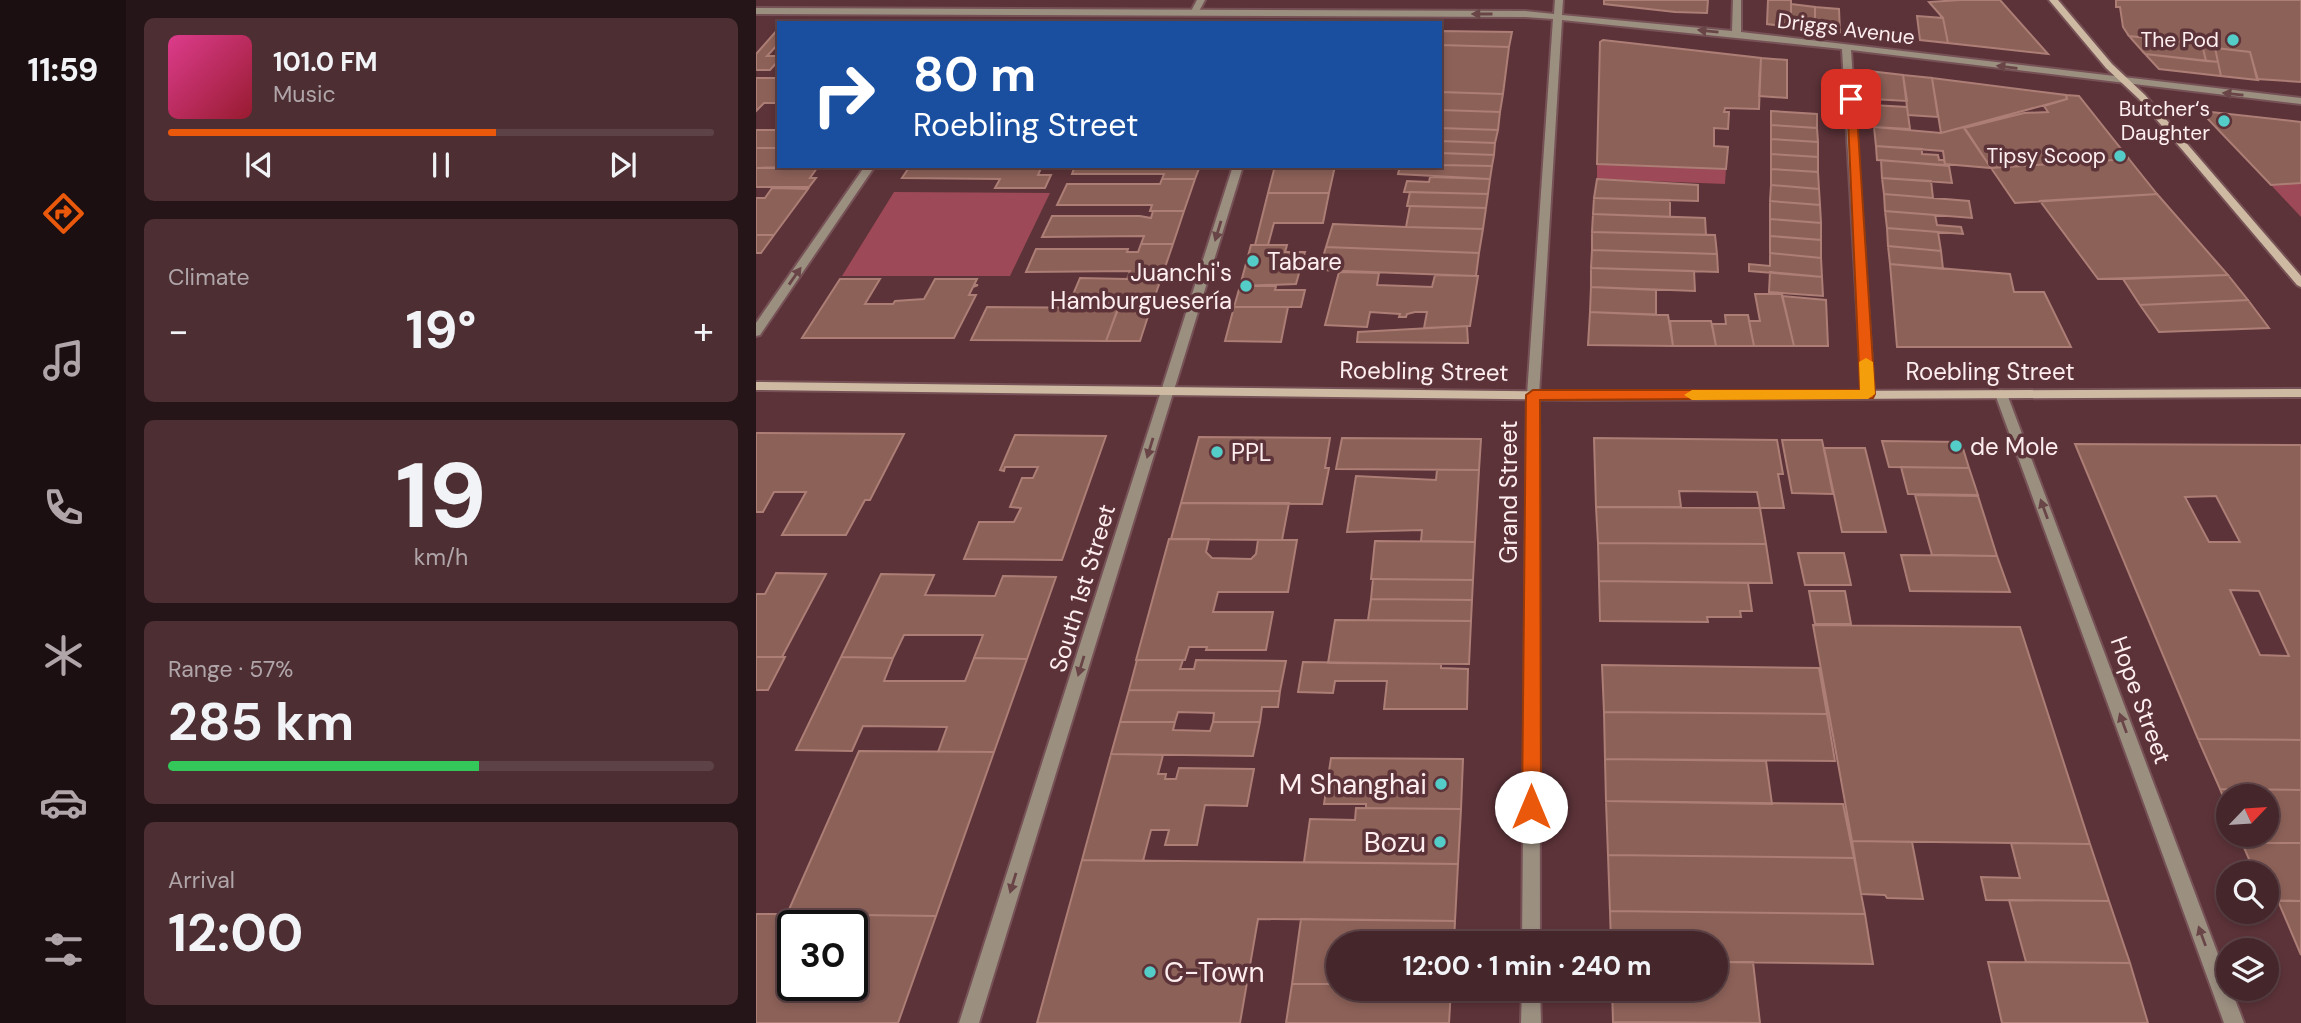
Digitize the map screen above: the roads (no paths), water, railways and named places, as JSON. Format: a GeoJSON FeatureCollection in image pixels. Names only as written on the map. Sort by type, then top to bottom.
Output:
{"type":"FeatureCollection","features":[{"type":"Feature","properties":{"kind":"main road"},"geometry":{"type":"LineString","coordinates":[[2053,0],[2301,283]]}},
{"type":"Feature","properties":{"kind":"main road","name":"Roebling Street"},"geometry":{"type":"LineString","coordinates":[[756,386],[1533,395],[2301,393]]}},
{"type":"Feature","properties":{"kind":"street"},"geometry":{"type":"LineString","coordinates":[[970,21],[985,0]]}},
{"type":"Feature","properties":{"kind":"street"},"geometry":{"type":"LineString","coordinates":[[1194,13],[1201,0]]}},
{"type":"Feature","properties":{"kind":"street"},"geometry":{"type":"LineString","coordinates":[[1285,18],[1291,0]]}},
{"type":"Feature","properties":{"kind":"street","name":"Grand Street"},"geometry":{"type":"LineString","coordinates":[[1531,931],[1533,395],[1559,0]]}},
{"type":"Feature","properties":{"kind":"street"},"geometry":{"type":"LineString","coordinates":[[1736,34],[1737,0]]}},
{"type":"Feature","properties":{"kind":"street","name":"Driggs Avenue"},"geometry":{"type":"LineString","coordinates":[[756,11],[1194,13],[1285,18],[1525,14],[1736,34],[2301,102]]}},
{"type":"Feature","properties":{"kind":"street"},"geometry":{"type":"LineString","coordinates":[[1846,47],[1868,394]]}},
{"type":"Feature","properties":{"kind":"street"},"geometry":{"type":"LineString","coordinates":[[756,332],[869,168]]}},
{"type":"Feature","properties":{"kind":"street","name":"South 1st Street"},"geometry":{"type":"LineString","coordinates":[[969,1023],[1237,168]]}},
{"type":"Feature","properties":{"kind":"street","name":"Hope Street"},"geometry":{"type":"LineString","coordinates":[[2001,394],[2234,1023]]}},
{"type":"Feature","properties":{"kind":"street"},"geometry":{"type":"LineString","coordinates":[[1531,1001],[1531,1023]]}},
{"type":"Feature","properties":{"kind":"place","name":"The Pod"},"geometry":{"type":"Point","coordinates":[2233,40]}},
{"type":"Feature","properties":{"kind":"place","name":"Butcher‘s Daughter"},"geometry":{"type":"Point","coordinates":[2224,121]}},
{"type":"Feature","properties":{"kind":"place","name":"Tipsy Scoop"},"geometry":{"type":"Point","coordinates":[2120,156]}},
{"type":"Feature","properties":{"kind":"place","name":"Tabare"},"geometry":{"type":"Point","coordinates":[1253,261]}},
{"type":"Feature","properties":{"kind":"place","name":"Juanchi's Hamburguesería"},"geometry":{"type":"Point","coordinates":[1246,286]}},
{"type":"Feature","properties":{"kind":"place","name":"de Mole"},"geometry":{"type":"Point","coordinates":[1956,446]}},
{"type":"Feature","properties":{"kind":"place","name":"PPL"},"geometry":{"type":"Point","coordinates":[1217,452]}},
{"type":"Feature","properties":{"kind":"place","name":"M Shanghai"},"geometry":{"type":"Point","coordinates":[1441,784]}},
{"type":"Feature","properties":{"kind":"place","name":"Bozu"},"geometry":{"type":"Point","coordinates":[1440,842]}},
{"type":"Feature","properties":{"kind":"place","name":"C-Town"},"geometry":{"type":"Point","coordinates":[1150,972]}}]}
